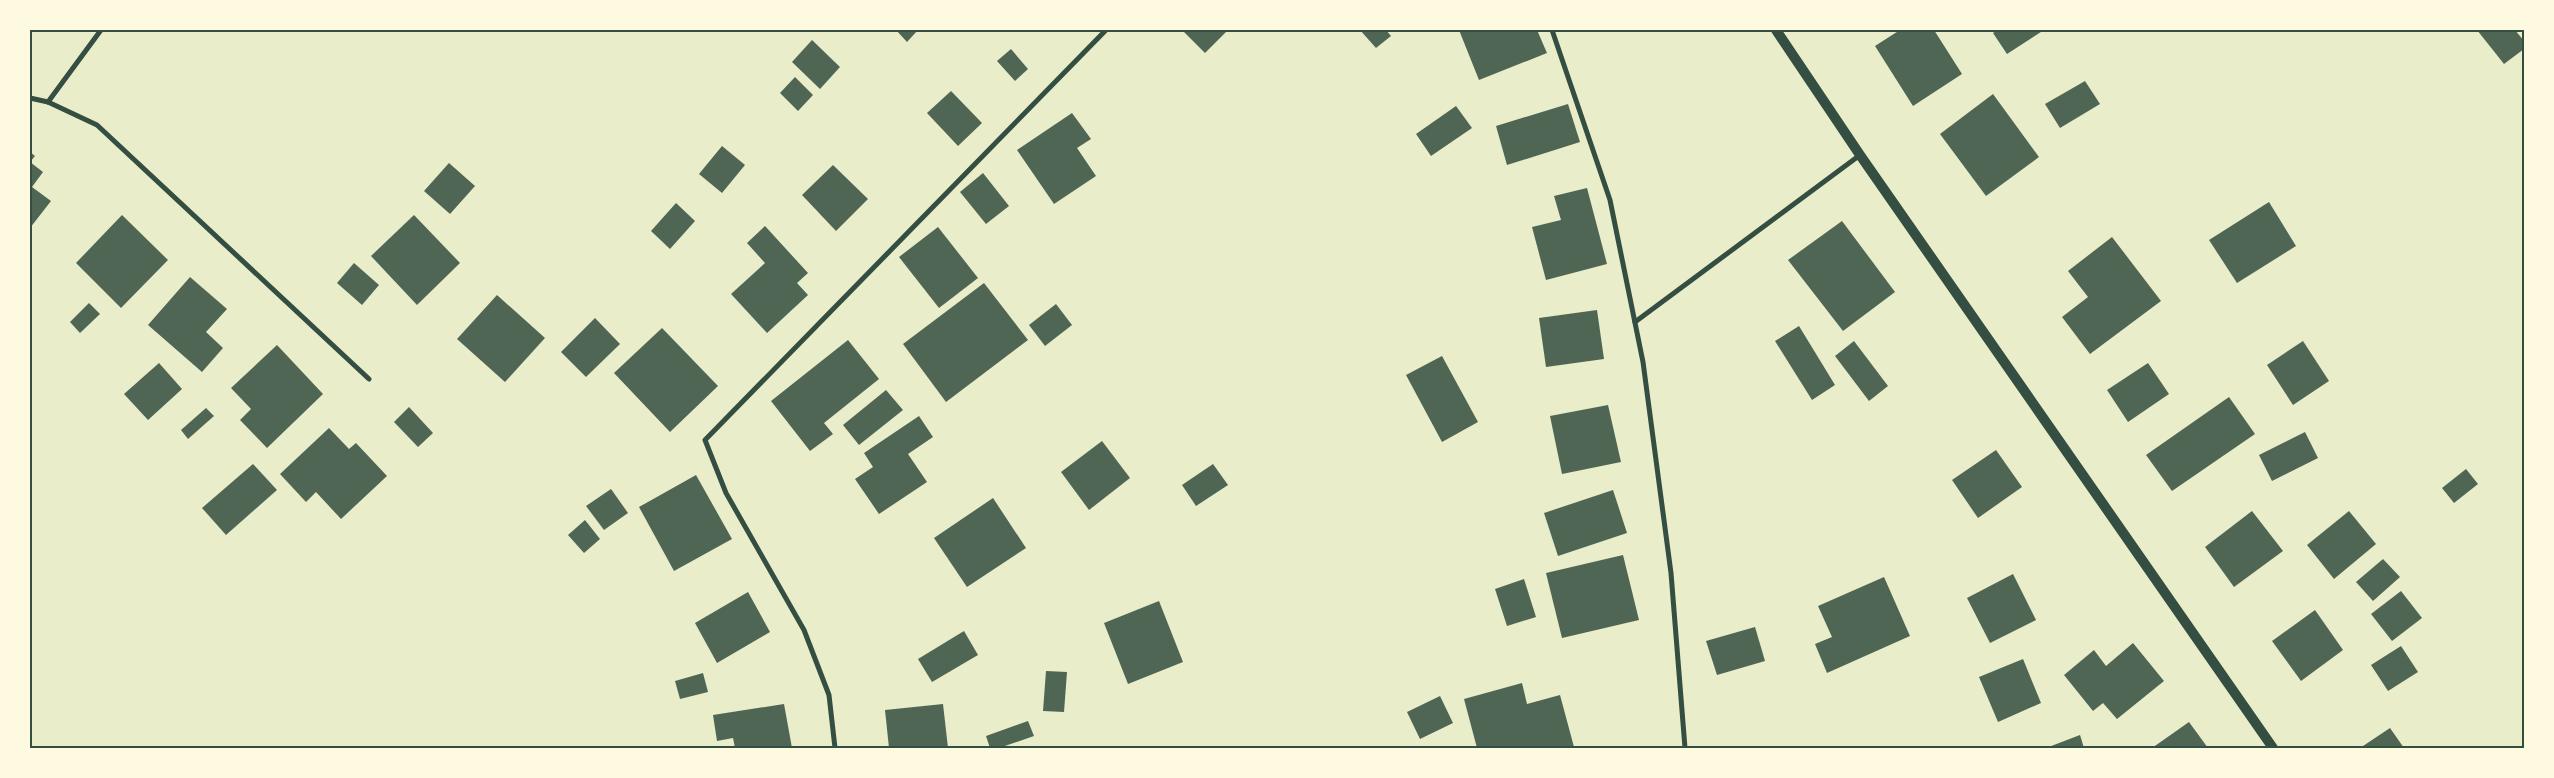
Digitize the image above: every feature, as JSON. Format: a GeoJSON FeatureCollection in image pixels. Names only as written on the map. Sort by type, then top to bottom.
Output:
{"type":"FeatureCollection","features":[{"type":"Feature","properties":{"kind":"main road"},"geometry":{"type":"LineString","coordinates":[[1776,30],[1860,155],[2273,748]]}},
{"type":"Feature","properties":{"kind":"street"},"geometry":{"type":"LineString","coordinates":[[48,102],[101,30]]}},
{"type":"Feature","properties":{"kind":"street"},"geometry":{"type":"LineString","coordinates":[[835,748],[829,695],[804,630],[726,493],[705,440],[1106,30]]}},
{"type":"Feature","properties":{"kind":"street"},"geometry":{"type":"LineString","coordinates":[[1552,30],[1610,200],[1645,371],[1671,573],[1685,748]]}},
{"type":"Feature","properties":{"kind":"street"},"geometry":{"type":"LineString","coordinates":[[30,98],[48,102],[98,125],[369,379]]}},
{"type":"Feature","properties":{"kind":"street"},"geometry":{"type":"LineString","coordinates":[[1635,322],[1860,155]]}},
{"type":"Feature","properties":{"kind":"building"},"geometry":{"type":"Polygon","coordinates":[[[896,30],[918,30],[907,42],[896,30]]]}},
{"type":"Feature","properties":{"kind":"building"},"geometry":{"type":"Polygon","coordinates":[[[1182,30],[1228,30],[1205,53],[1182,30]]]}},
{"type":"Feature","properties":{"kind":"building"},"geometry":{"type":"Polygon","coordinates":[[[1360,30],[1386,30],[1391,36],[1376,48],[1360,30]]]}},
{"type":"Feature","properties":{"kind":"building"},"geometry":{"type":"Polygon","coordinates":[[[1459,30],[1537,30],[1547,53],[1479,80],[1459,30]]]}},
{"type":"Feature","properties":{"kind":"building"},"geometry":{"type":"Polygon","coordinates":[[[1900,30],[1934,30],[1962,74],[1913,106],[1875,46],[1900,30]]]}},
{"type":"Feature","properties":{"kind":"building"},"geometry":{"type":"Polygon","coordinates":[[[1997,30],[2044,30],[2007,54],[1993,33],[1997,30]]]}},
{"type":"Feature","properties":{"kind":"building"},"geometry":{"type":"Polygon","coordinates":[[[2477,30],[2515,30],[2524,41],[2524,49],[2504,64],[2477,30]]]}},
{"type":"Feature","properties":{"kind":"building"},"geometry":{"type":"Polygon","coordinates":[[[812,40],[840,67],[820,89],[792,62],[812,40]]]}},
{"type":"Feature","properties":{"kind":"building"},"geometry":{"type":"Polygon","coordinates":[[[1011,49],[1028,69],[1015,81],[997,61],[1011,49]]]}},
{"type":"Feature","properties":{"kind":"building"},"geometry":{"type":"Polygon","coordinates":[[[795,77],[813,95],[798,111],[780,93],[795,77]]]}},
{"type":"Feature","properties":{"kind":"building"},"geometry":{"type":"Polygon","coordinates":[[[2085,81],[2100,104],[2060,128],[2045,104],[2085,81]]]}},
{"type":"Feature","properties":{"kind":"building"},"geometry":{"type":"Polygon","coordinates":[[[951,91],[982,123],[958,146],[927,113],[951,91]]]}},
{"type":"Feature","properties":{"kind":"building"},"geometry":{"type":"Polygon","coordinates":[[[1993,94],[2039,157],[1986,196],[1940,134],[1993,94]]]}},
{"type":"Feature","properties":{"kind":"building"},"geometry":{"type":"Polygon","coordinates":[[[1568,104],[1580,142],[1507,165],[1496,126],[1568,104]]]}},
{"type":"Feature","properties":{"kind":"building"},"geometry":{"type":"Polygon","coordinates":[[[1456,106],[1472,128],[1431,156],[1416,134],[1456,106]]]}},
{"type":"Feature","properties":{"kind":"building"},"geometry":{"type":"Polygon","coordinates":[[[1072,113],[1091,139],[1077,148],[1096,176],[1054,204],[1017,150],[1072,113]]]}},
{"type":"Feature","properties":{"kind":"building"},"geometry":{"type":"Polygon","coordinates":[[[722,146],[745,165],[722,193],[699,174],[722,146]]]}},
{"type":"Feature","properties":{"kind":"building"},"geometry":{"type":"Polygon","coordinates":[[[30,152],[35,156],[30,162],[30,152]]]}},
{"type":"Feature","properties":{"kind":"building"},"geometry":{"type":"Polygon","coordinates":[[[30,162],[43,172],[32,187],[51,201],[30,228],[30,162]]]}},
{"type":"Feature","properties":{"kind":"building"},"geometry":{"type":"Polygon","coordinates":[[[449,163],[475,186],[450,214],[424,191],[449,163]]]}},
{"type":"Feature","properties":{"kind":"building"},"geometry":{"type":"Polygon","coordinates":[[[833,165],[868,199],[836,231],[802,195],[833,165]]]}},
{"type":"Feature","properties":{"kind":"building"},"geometry":{"type":"Polygon","coordinates":[[[983,173],[1009,206],[986,224],[960,192],[983,173]]]}},
{"type":"Feature","properties":{"kind":"building"},"geometry":{"type":"Polygon","coordinates":[[[1587,188],[1607,264],[1546,280],[1532,227],[1561,220],[1554,196],[1587,188]]]}},
{"type":"Feature","properties":{"kind":"building"},"geometry":{"type":"Polygon","coordinates":[[[2269,202],[2296,246],[2237,283],[2209,240],[2269,202]]]}},
{"type":"Feature","properties":{"kind":"building"},"geometry":{"type":"Polygon","coordinates":[[[676,203],[695,221],[670,249],[651,231],[676,203]]]}},
{"type":"Feature","properties":{"kind":"building"},"geometry":{"type":"Polygon","coordinates":[[[122,215],[168,260],[121,308],[76,263],[122,215]]]}},
{"type":"Feature","properties":{"kind":"building"},"geometry":{"type":"Polygon","coordinates":[[[414,215],[460,263],[417,305],[371,256],[414,215]]]}},
{"type":"Feature","properties":{"kind":"building"},"geometry":{"type":"Polygon","coordinates":[[[1842,221],[1895,292],[1843,331],[1788,260],[1842,221]]]}},
{"type":"Feature","properties":{"kind":"building"},"geometry":{"type":"Polygon","coordinates":[[[765,226],[808,273],[797,283],[808,295],[767,333],[731,294],[765,263],[747,243],[765,226]]]}},
{"type":"Feature","properties":{"kind":"building"},"geometry":{"type":"Polygon","coordinates":[[[938,227],[978,278],[939,308],[899,257],[938,227]]]}},
{"type":"Feature","properties":{"kind":"building"},"geometry":{"type":"Polygon","coordinates":[[[2112,237],[2161,301],[2090,354],[2062,317],[2088,297],[2068,271],[2112,237]]]}},
{"type":"Feature","properties":{"kind":"building"},"geometry":{"type":"Polygon","coordinates":[[[354,263],[379,285],[362,305],[337,283],[354,263]]]}},
{"type":"Feature","properties":{"kind":"building"},"geometry":{"type":"Polygon","coordinates":[[[190,277],[227,309],[206,332],[223,348],[202,372],[148,325],[190,277]]]}},
{"type":"Feature","properties":{"kind":"building"},"geometry":{"type":"Polygon","coordinates":[[[984,283],[1028,340],[946,402],[903,344],[984,283]]]}},
{"type":"Feature","properties":{"kind":"building"},"geometry":{"type":"Polygon","coordinates":[[[497,295],[545,338],[505,382],[457,339],[497,295]]]}},
{"type":"Feature","properties":{"kind":"building"},"geometry":{"type":"Polygon","coordinates":[[[89,303],[100,314],[80,333],[70,322],[89,303]]]}},
{"type":"Feature","properties":{"kind":"building"},"geometry":{"type":"Polygon","coordinates":[[[1056,304],[1072,325],[1045,346],[1029,325],[1056,304]]]}},
{"type":"Feature","properties":{"kind":"building"},"geometry":{"type":"Polygon","coordinates":[[[1597,310],[1604,359],[1546,367],[1539,318],[1597,310]]]}},
{"type":"Feature","properties":{"kind":"building"},"geometry":{"type":"Polygon","coordinates":[[[595,318],[620,344],[586,377],[561,352],[595,318]]]}},
{"type":"Feature","properties":{"kind":"building"},"geometry":{"type":"Polygon","coordinates":[[[1799,326],[1835,385],[1812,400],[1775,341],[1799,326]]]}},
{"type":"Feature","properties":{"kind":"building"},"geometry":{"type":"Polygon","coordinates":[[[662,328],[718,386],[670,432],[614,373],[662,328]]]}},
{"type":"Feature","properties":{"kind":"building"},"geometry":{"type":"Polygon","coordinates":[[[848,340],[879,379],[824,423],[833,434],[810,451],[771,401],[848,340]]]}},
{"type":"Feature","properties":{"kind":"building"},"geometry":{"type":"Polygon","coordinates":[[[1854,341],[1888,386],[1869,401],[1835,356],[1854,341]]]}},
{"type":"Feature","properties":{"kind":"building"},"geometry":{"type":"Polygon","coordinates":[[[2303,341],[2329,381],[2293,405],[2267,365],[2303,341]]]}},
{"type":"Feature","properties":{"kind":"building"},"geometry":{"type":"Polygon","coordinates":[[[277,345],[323,394],[267,448],[240,420],[251,409],[231,388],[277,345]]]}},
{"type":"Feature","properties":{"kind":"building"},"geometry":{"type":"Polygon","coordinates":[[[1442,356],[1478,422],[1442,442],[1406,375],[1442,356]]]}},
{"type":"Feature","properties":{"kind":"building"},"geometry":{"type":"Polygon","coordinates":[[[159,363],[182,389],[148,420],[124,394],[159,363]]]}},
{"type":"Feature","properties":{"kind":"building"},"geometry":{"type":"Polygon","coordinates":[[[2148,363],[2169,394],[2128,422],[2107,390],[2148,363]]]}},
{"type":"Feature","properties":{"kind":"building"},"geometry":{"type":"Polygon","coordinates":[[[886,390],[903,410],[859,445],[843,425],[886,390]]]}},
{"type":"Feature","properties":{"kind":"building"},"geometry":{"type":"Polygon","coordinates":[[[2229,397],[2255,434],[2172,491],[2146,455],[2229,397]]]}},
{"type":"Feature","properties":{"kind":"building"},"geometry":{"type":"Polygon","coordinates":[[[1608,405],[1621,462],[1562,474],[1550,416],[1608,405]]]}},
{"type":"Feature","properties":{"kind":"building"},"geometry":{"type":"Polygon","coordinates":[[[409,407],[433,433],[418,447],[394,422],[409,407]]]}},
{"type":"Feature","properties":{"kind":"building"},"geometry":{"type":"Polygon","coordinates":[[[206,408],[214,416],[188,439],[181,430],[206,408]]]}},
{"type":"Feature","properties":{"kind":"building"},"geometry":{"type":"Polygon","coordinates":[[[919,416],[933,437],[908,454],[927,482],[879,514],[855,479],[873,467],[864,453],[919,416]]]}},
{"type":"Feature","properties":{"kind":"building"},"geometry":{"type":"Polygon","coordinates":[[[329,428],[349,449],[356,443],[387,476],[341,519],[316,492],[306,502],[280,474],[329,428]]]}},
{"type":"Feature","properties":{"kind":"building"},"geometry":{"type":"Polygon","coordinates":[[[2305,432],[2318,458],[2272,481],[2259,455],[2305,432]]]}},
{"type":"Feature","properties":{"kind":"building"},"geometry":{"type":"Polygon","coordinates":[[[1102,441],[1130,478],[1089,510],[1061,472],[1102,441]]]}},
{"type":"Feature","properties":{"kind":"building"},"geometry":{"type":"Polygon","coordinates":[[[1996,450],[2022,487],[1978,518],[1952,480],[1996,450]]]}},
{"type":"Feature","properties":{"kind":"building"},"geometry":{"type":"Polygon","coordinates":[[[253,464],[277,490],[226,535],[202,508],[253,464]]]}},
{"type":"Feature","properties":{"kind":"building"},"geometry":{"type":"Polygon","coordinates":[[[1213,464],[1228,485],[1196,506],[1182,485],[1213,464]]]}},
{"type":"Feature","properties":{"kind":"building"},"geometry":{"type":"Polygon","coordinates":[[[2466,469],[2478,484],[2454,503],[2442,488],[2466,469]]]}},
{"type":"Feature","properties":{"kind":"building"},"geometry":{"type":"Polygon","coordinates":[[[696,475],[732,539],[674,571],[639,507],[696,475]]]}},
{"type":"Feature","properties":{"kind":"building"},"geometry":{"type":"Polygon","coordinates":[[[611,489],[628,513],[604,530],[586,506],[611,489]]]}},
{"type":"Feature","properties":{"kind":"building"},"geometry":{"type":"Polygon","coordinates":[[[1613,490],[1627,533],[1558,556],[1544,513],[1613,490]]]}},
{"type":"Feature","properties":{"kind":"building"},"geometry":{"type":"Polygon","coordinates":[[[993,498],[1026,548],[967,587],[934,538],[993,498]]]}},
{"type":"Feature","properties":{"kind":"building"},"geometry":{"type":"Polygon","coordinates":[[[2252,511],[2283,551],[2234,587],[2205,547],[2252,511]]]}},
{"type":"Feature","properties":{"kind":"building"},"geometry":{"type":"Polygon","coordinates":[[[2349,511],[2376,544],[2334,579],[2307,545],[2349,511]]]}},
{"type":"Feature","properties":{"kind":"building"},"geometry":{"type":"Polygon","coordinates":[[[585,520],[600,539],[584,553],[568,535],[585,520]]]}},
{"type":"Feature","properties":{"kind":"building"},"geometry":{"type":"Polygon","coordinates":[[[1623,555],[1639,620],[1562,638],[1546,573],[1623,555]]]}},
{"type":"Feature","properties":{"kind":"building"},"geometry":{"type":"Polygon","coordinates":[[[2383,559],[2400,577],[2373,601],[2356,582],[2383,559]]]}},
{"type":"Feature","properties":{"kind":"building"},"geometry":{"type":"Polygon","coordinates":[[[2013,574],[2036,620],[1990,643],[1967,598],[2013,574]]]}},
{"type":"Feature","properties":{"kind":"building"},"geometry":{"type":"Polygon","coordinates":[[[1884,577],[1910,636],[1827,673],[1815,644],[1832,637],[1818,606],[1884,577]]]}},
{"type":"Feature","properties":{"kind":"building"},"geometry":{"type":"Polygon","coordinates":[[[1524,579],[1536,617],[1507,626],[1495,589],[1524,579]]]}},
{"type":"Feature","properties":{"kind":"building"},"geometry":{"type":"Polygon","coordinates":[[[2401,591],[2422,618],[2392,641],[2371,614],[2401,591]]]}},
{"type":"Feature","properties":{"kind":"building"},"geometry":{"type":"Polygon","coordinates":[[[748,592],[770,632],[717,663],[695,623],[748,592]]]}},
{"type":"Feature","properties":{"kind":"building"},"geometry":{"type":"Polygon","coordinates":[[[1159,601],[1183,662],[1128,684],[1104,623],[1159,601]]]}},
{"type":"Feature","properties":{"kind":"building"},"geometry":{"type":"Polygon","coordinates":[[[2315,610],[2343,650],[2301,681],[2272,641],[2315,610]]]}},
{"type":"Feature","properties":{"kind":"building"},"geometry":{"type":"Polygon","coordinates":[[[1755,627],[1765,661],[1717,675],[1706,641],[1755,627]]]}},
{"type":"Feature","properties":{"kind":"building"},"geometry":{"type":"Polygon","coordinates":[[[964,631],[978,655],[932,682],[918,659],[964,631]]]}},
{"type":"Feature","properties":{"kind":"building"},"geometry":{"type":"Polygon","coordinates":[[[2133,643],[2164,681],[2117,719],[2103,703],[2093,711],[2064,675],[2094,650],[2106,666],[2133,643]]]}},
{"type":"Feature","properties":{"kind":"building"},"geometry":{"type":"Polygon","coordinates":[[[2401,646],[2418,672],[2388,691],[2371,665],[2401,646]]]}},
{"type":"Feature","properties":{"kind":"building"},"geometry":{"type":"Polygon","coordinates":[[[2023,659],[2041,703],[1998,722],[1979,677],[2023,659]]]}},
{"type":"Feature","properties":{"kind":"building"},"geometry":{"type":"Polygon","coordinates":[[[1046,671],[1067,672],[1064,712],[1043,711],[1046,671]]]}},
{"type":"Feature","properties":{"kind":"building"},"geometry":{"type":"Polygon","coordinates":[[[703,673],[708,692],[680,699],[675,681],[703,673]]]}},
{"type":"Feature","properties":{"kind":"building"},"geometry":{"type":"Polygon","coordinates":[[[1522,683],[1527,704],[1560,695],[1574,747],[1477,748],[1464,699],[1522,683]]]}},
{"type":"Feature","properties":{"kind":"building"},"geometry":{"type":"Polygon","coordinates":[[[1440,696],[1453,723],[1420,739],[1407,712],[1440,696]]]}},
{"type":"Feature","properties":{"kind":"building"},"geometry":{"type":"Polygon","coordinates":[[[784,704],[792,748],[735,748],[733,738],[717,741],[713,715],[784,704]]]}},
{"type":"Feature","properties":{"kind":"building"},"geometry":{"type":"Polygon","coordinates":[[[943,704],[948,748],[889,748],[885,710],[943,704]]]}},
{"type":"Feature","properties":{"kind":"building"},"geometry":{"type":"Polygon","coordinates":[[[1028,721],[1034,736],[999,748],[990,748],[986,736],[1028,721]]]}},
{"type":"Feature","properties":{"kind":"building"},"geometry":{"type":"Polygon","coordinates":[[[2189,722],[2208,748],[2152,748],[2189,722]]]}},
{"type":"Feature","properties":{"kind":"building"},"geometry":{"type":"Polygon","coordinates":[[[2390,728],[2404,748],[2360,748],[2390,728]]]}},
{"type":"Feature","properties":{"kind":"building"},"geometry":{"type":"Polygon","coordinates":[[[2080,735],[2084,748],[2046,748],[2080,735]]]}}]}
